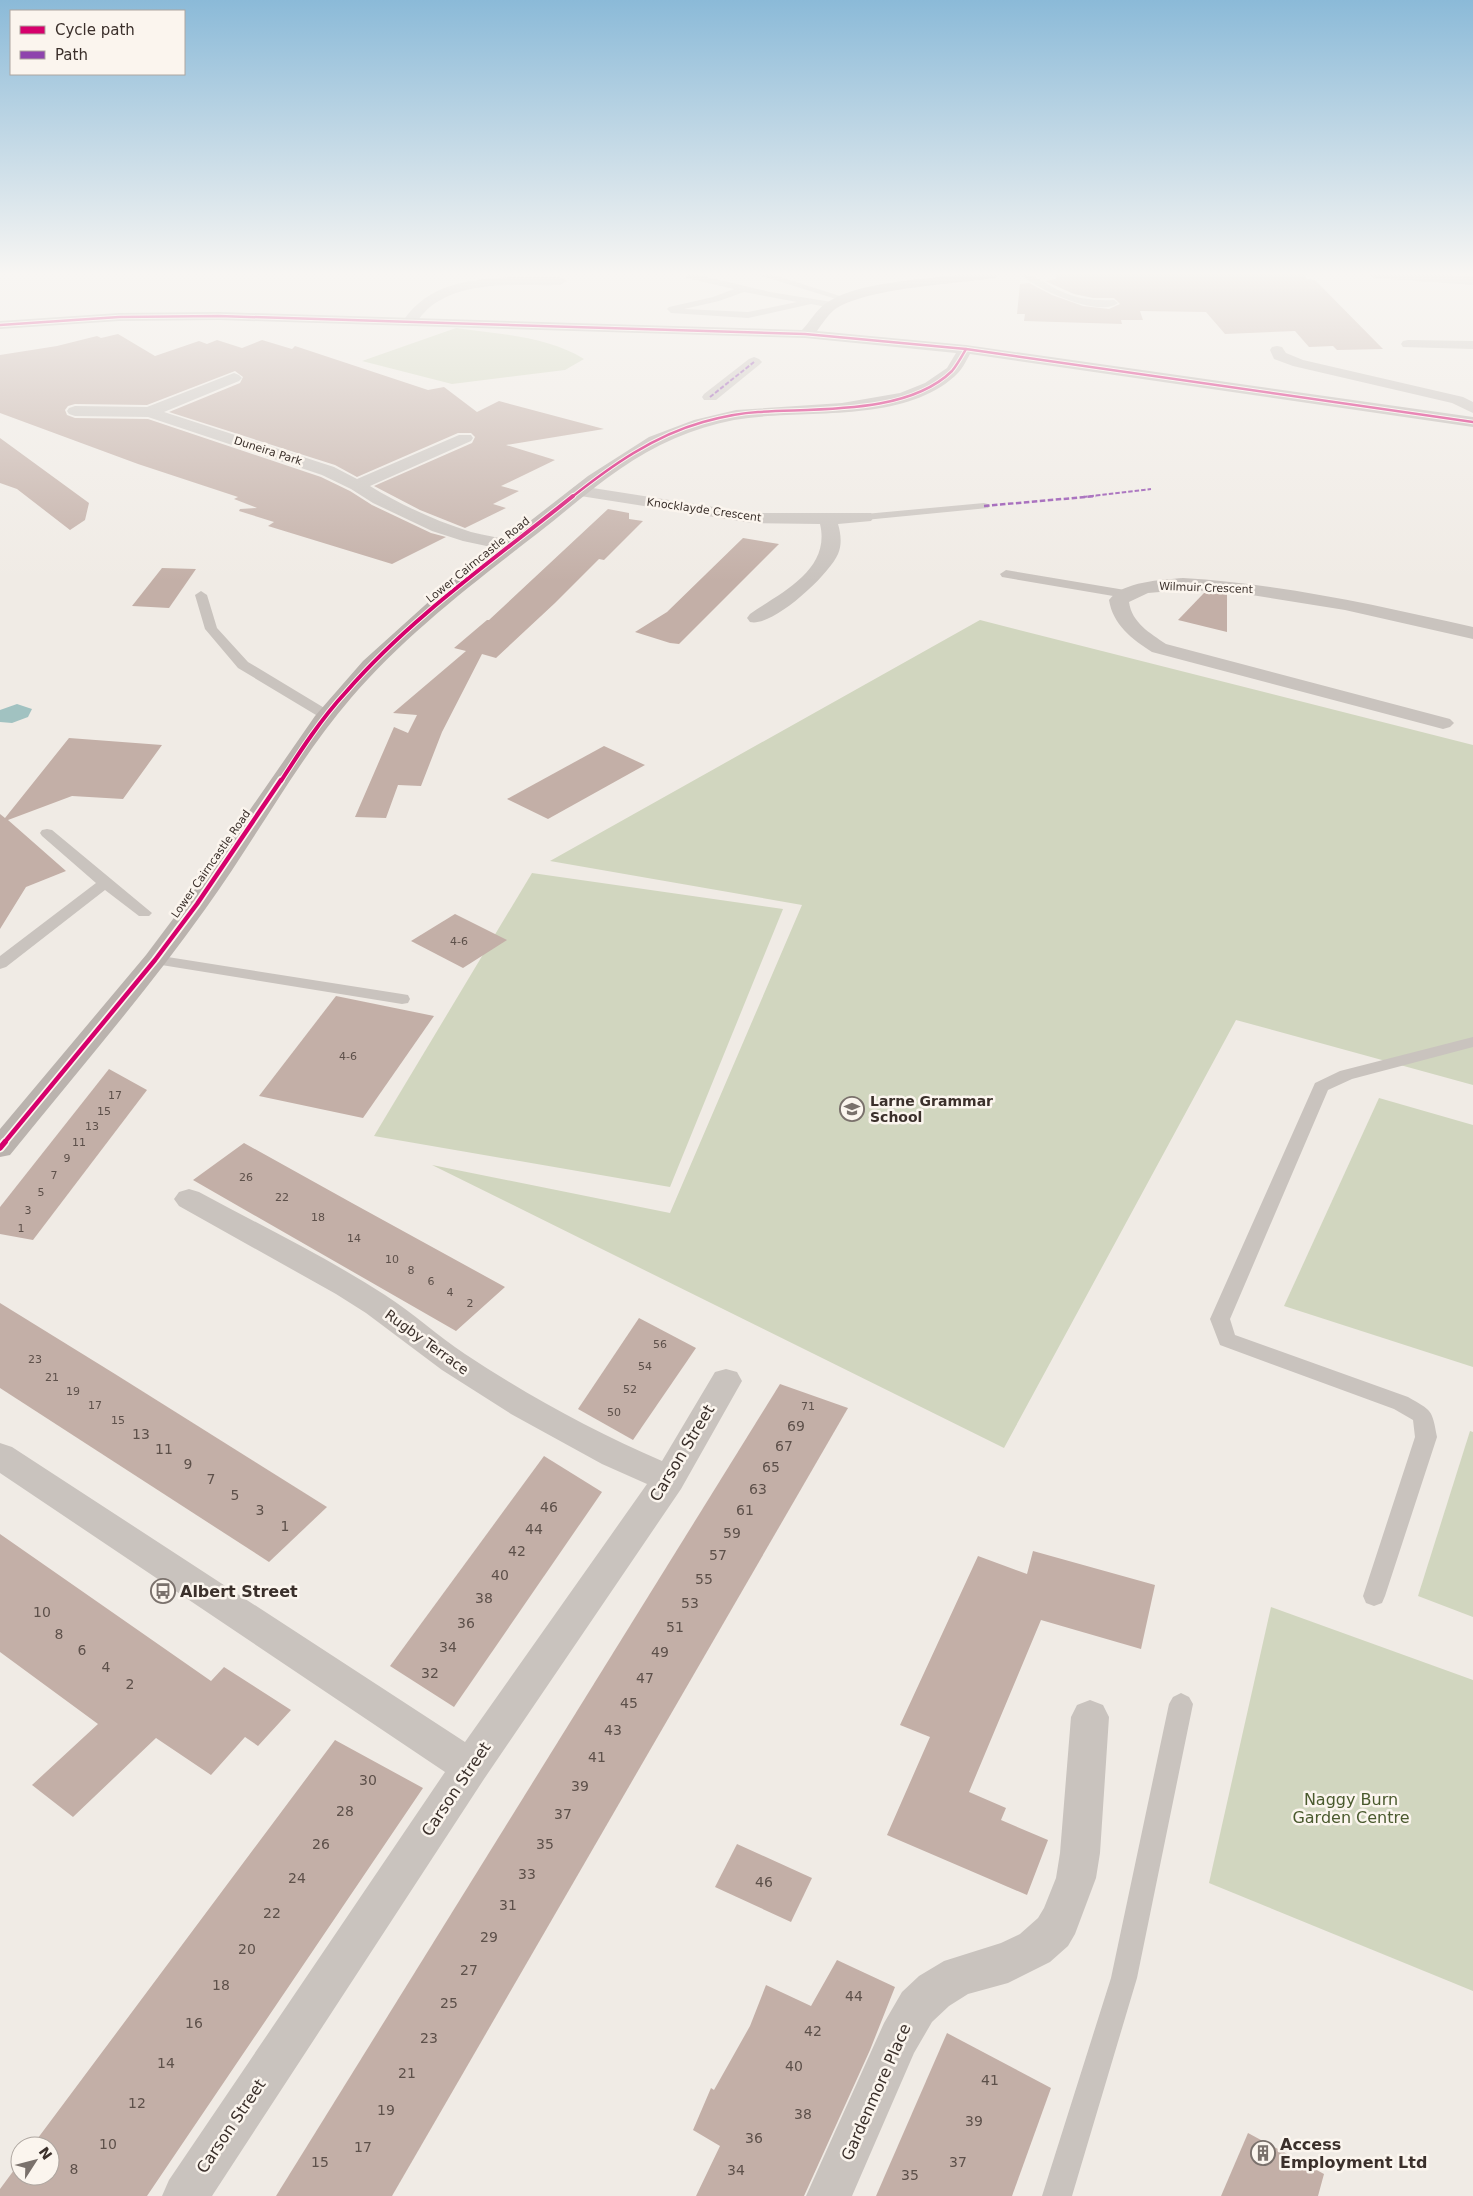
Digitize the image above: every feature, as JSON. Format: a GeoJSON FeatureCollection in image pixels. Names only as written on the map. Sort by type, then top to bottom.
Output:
{"type":"FeatureCollection","features":[{"type":"Feature","properties":{"kind":"street"},"geometry":{"type":"LineString","coordinates":[[710,397],[736,376]]}},
{"type":"Feature","properties":{"kind":"street","name":"Lower Cairncastle Road"},"geometry":{"type":"LineString","coordinates":[[2,1141],[155,960],[197,904],[326,715],[369,667],[430,612],[510,546],[636,449],[674,431],[736,415],[841,407],[889,400],[934,386],[945,376]]}},
{"type":"Feature","properties":{"kind":"street"},"geometry":{"type":"LineString","coordinates":[[1152,376],[1473,422]]}},
{"type":"Feature","properties":{"kind":"street"},"geometry":{"type":"LineString","coordinates":[[1357,376],[1457,400],[1473,408]]}},
{"type":"Feature","properties":{"kind":"street","name":"Duneira Park"},"geometry":{"type":"LineString","coordinates":[[149,412],[234,378]]}},
{"type":"Feature","properties":{"kind":"street"},"geometry":{"type":"LineString","coordinates":[[1425,392],[1450,384]]}},
{"type":"Feature","properties":{"kind":"street","name":"Duneira Park"},"geometry":{"type":"LineString","coordinates":[[75,411],[149,412],[328,470],[357,485],[379,500],[438,527],[469,537],[510,546]]}},
{"type":"Feature","properties":{"kind":"street"},"geometry":{"type":"LineString","coordinates":[[357,485],[465,438]]}},
{"type":"Feature","properties":{"kind":"street","name":"Knocklayde Crescent"},"geometry":{"type":"LineString","coordinates":[[580,491],[737,517],[828,519],[865,517]]}},
{"type":"Feature","properties":{"kind":"street"},"geometry":{"type":"LineString","coordinates":[[757,618],[805,582],[820,567],[830,548],[832,533],[828,519]]}},
{"type":"Feature","properties":{"kind":"street","name":"Wilmuir Crescent"},"geometry":{"type":"LineString","coordinates":[[1125,594],[1142,587],[1168,584],[1283,592],[1473,633]]}},
{"type":"Feature","properties":{"kind":"street"},"geometry":{"type":"LineString","coordinates":[[1125,594],[1119,600],[1119,610],[1136,634],[1160,648],[1443,723]]}},
{"type":"Feature","properties":{"kind":"street","name":"Rugby Terrace"},"geometry":{"type":"LineString","coordinates":[[189,1199],[347,1286],[377,1305],[452,1362],[523,1405],[614,1455],[669,1479]]}},
{"type":"Feature","properties":{"kind":"street","name":"Carson Street"},"geometry":{"type":"LineString","coordinates":[[185,2196],[470,1768],[669,1479],[726,1381]]}},
{"type":"Feature","properties":{"kind":"street"},"geometry":{"type":"LineString","coordinates":[[0,1456],[470,1768]]}},
{"type":"Feature","properties":{"kind":"street","name":"Gardenmore Place"},"geometry":{"type":"LineString","coordinates":[[829,2196],[899,2038],[917,2007],[934,1991],[959,1976],[1008,1962],[1035,1948],[1053,1932],[1060,1920],[1076,1878],[1080,1853],[1090,1717]]}},
{"type":"Feature","properties":{"kind":"lane"},"geometry":{"type":"LineString","coordinates":[[865,517],[984,506]]}},
{"type":"Feature","properties":{"kind":"lane"},"geometry":{"type":"LineString","coordinates":[[1006,574],[1125,594]]}},
{"type":"Feature","properties":{"kind":"lane"},"geometry":{"type":"LineString","coordinates":[[201,595],[211,629],[243,665],[326,715]]}},
{"type":"Feature","properties":{"kind":"lane"},"geometry":{"type":"LineString","coordinates":[[47,833],[105,883],[144,913]]}},
{"type":"Feature","properties":{"kind":"lane"},"geometry":{"type":"LineString","coordinates":[[0,964],[105,883]]}},
{"type":"Feature","properties":{"kind":"lane"},"geometry":{"type":"LineString","coordinates":[[155,960],[402,999]]}},
{"type":"Feature","properties":{"kind":"lane"},"geometry":{"type":"LineString","coordinates":[[1374,1596],[1426,1437],[1423,1416],[1401,1403],[1228,1340],[1220,1319],[1321,1087],[1346,1075],[1473,1042]]}},
{"type":"Feature","properties":{"kind":"lane"},"geometry":{"type":"LineString","coordinates":[[1057,2196],[1124,1978],[1181,1704]]}},
{"type":"Feature","properties":{"kind":"green space"},"geometry":{"type":"Polygon","coordinates":[[[423,376],[513,376],[452,384],[423,376]]]}},
{"type":"Feature","properties":{"kind":"green space"},"geometry":{"type":"Polygon","coordinates":[[[980,620],[1473,745],[1473,1085],[1236,1020],[1004,1448],[432,1165],[670,1213],[802,905],[550,861],[980,620]]]}},
{"type":"Feature","properties":{"kind":"green space"},"geometry":{"type":"Polygon","coordinates":[[[532,873],[783,909],[670,1187],[374,1136],[532,873]]]}},
{"type":"Feature","properties":{"kind":"green space"},"geometry":{"type":"Polygon","coordinates":[[[1379,1098],[1473,1125],[1473,1367],[1284,1306],[1379,1098]]]}},
{"type":"Feature","properties":{"kind":"green space"},"geometry":{"type":"Polygon","coordinates":[[[1470,1431],[1473,1432],[1473,1617],[1418,1596],[1470,1431]]]}},
{"type":"Feature","properties":{"kind":"green space","name":"Naggy Burn Garden Centre"},"geometry":{"type":"Polygon","coordinates":[[[1271,1607],[1473,1680],[1473,1991],[1209,1883],[1271,1607]]]}},
{"type":"Feature","properties":{"kind":"water"},"geometry":{"type":"Polygon","coordinates":[[[17,704],[32,709],[28,717],[12,723],[0,722],[0,710],[17,704]]]}},
{"type":"Feature","properties":{"kind":"building"},"geometry":{"type":"Polygon","coordinates":[[[0,376],[221,376],[147,405],[75,404],[68,406],[65,410],[67,415],[75,418],[148,419],[321,477],[350,491],[372,505],[431,533],[446,537],[392,564],[268,526],[274,522],[239,511],[240,509],[257,508],[234,499],[238,497],[138,464],[0,413],[0,376]]]}},
{"type":"Feature","properties":{"kind":"building"},"geometry":{"type":"Polygon","coordinates":[[[387,376],[428,390],[444,387],[477,412],[499,401],[604,429],[506,445],[555,460],[501,486],[519,491],[493,504],[506,508],[465,528],[420,510],[374,486],[472,443],[475,437],[471,433],[458,433],[357,477],[335,465],[169,412],[240,383],[243,377],[387,376]]]}},
{"type":"Feature","properties":{"kind":"building"},"geometry":{"type":"Polygon","coordinates":[[[0,438],[89,503],[85,520],[70,530],[17,489],[0,483],[0,438]]]}},
{"type":"Feature","properties":{"kind":"building"},"geometry":{"type":"Polygon","coordinates":[[[608,509],[629,513],[629,519],[643,521],[604,560],[599,559],[496,658],[482,654],[442,732],[421,786],[398,785],[386,818],[355,817],[394,727],[408,733],[417,715],[393,713],[466,651],[454,648],[489,620],[608,509]]]}},
{"type":"Feature","properties":{"kind":"building"},"geometry":{"type":"Polygon","coordinates":[[[743,538],[779,544],[679,644],[635,632],[667,612],[743,538]]]}},
{"type":"Feature","properties":{"kind":"building"},"geometry":{"type":"Polygon","coordinates":[[[162,568],[196,569],[169,608],[132,606],[162,568]]]}},
{"type":"Feature","properties":{"kind":"building"},"geometry":{"type":"Polygon","coordinates":[[[1204,593],[1227,594],[1227,632],[1178,620],[1204,593]]]}},
{"type":"Feature","properties":{"kind":"building"},"geometry":{"type":"Polygon","coordinates":[[[69,738],[162,745],[123,799],[72,796],[8,820],[66,871],[26,887],[0,929],[0,814],[5,818],[69,738]]]}},
{"type":"Feature","properties":{"kind":"building"},"geometry":{"type":"Polygon","coordinates":[[[604,746],[645,765],[548,819],[507,799],[604,746]]]}},
{"type":"Feature","properties":{"kind":"building"},"geometry":{"type":"Polygon","coordinates":[[[455,914],[507,940],[463,968],[411,941],[455,914]]]}},
{"type":"Feature","properties":{"kind":"building"},"geometry":{"type":"Polygon","coordinates":[[[336,996],[434,1016],[363,1118],[259,1096],[336,996]]]}},
{"type":"Feature","properties":{"kind":"building"},"geometry":{"type":"Polygon","coordinates":[[[109,1069],[147,1090],[33,1240],[0,1234],[0,1207],[109,1069]]]}},
{"type":"Feature","properties":{"kind":"building"},"geometry":{"type":"Polygon","coordinates":[[[244,1143],[505,1287],[456,1331],[193,1180],[244,1143]]]}},
{"type":"Feature","properties":{"kind":"building"},"geometry":{"type":"Polygon","coordinates":[[[0,1303],[327,1507],[269,1562],[0,1388],[0,1303]]]}},
{"type":"Feature","properties":{"kind":"building"},"geometry":{"type":"Polygon","coordinates":[[[639,1318],[696,1348],[633,1440],[578,1409],[639,1318]]]}},
{"type":"Feature","properties":{"kind":"building"},"geometry":{"type":"Polygon","coordinates":[[[780,1384],[848,1408],[392,2196],[276,2196],[780,1384]]]}},
{"type":"Feature","properties":{"kind":"building"},"geometry":{"type":"Polygon","coordinates":[[[544,1456],[602,1492],[454,1707],[390,1666],[544,1456]]]}},
{"type":"Feature","properties":{"kind":"building"},"geometry":{"type":"Polygon","coordinates":[[[0,1534],[211,1681],[224,1667],[291,1710],[258,1746],[245,1737],[211,1775],[156,1738],[73,1817],[32,1785],[98,1724],[0,1652],[0,1534]]]}},
{"type":"Feature","properties":{"kind":"building"},"geometry":{"type":"Polygon","coordinates":[[[1033,1551],[1155,1585],[1141,1649],[1041,1620],[969,1792],[1006,1808],[1001,1820],[1048,1840],[1027,1895],[887,1835],[930,1737],[900,1725],[978,1556],[1027,1574],[1033,1551]]]}},
{"type":"Feature","properties":{"kind":"building"},"geometry":{"type":"Polygon","coordinates":[[[335,1740],[423,1788],[147,2196],[0,2196],[0,2189],[10,2176],[10,2186],[60,2186],[60,2136],[39,2136],[335,1740]]]}},
{"type":"Feature","properties":{"kind":"building"},"geometry":{"type":"Polygon","coordinates":[[[737,1844],[812,1878],[791,1922],[715,1887],[737,1844]]]}},
{"type":"Feature","properties":{"kind":"building"},"geometry":{"type":"Polygon","coordinates":[[[837,1960],[895,1987],[870,2050],[804,2196],[696,2196],[720,2146],[693,2130],[711,2088],[714,2090],[750,2026],[766,1985],[811,2006],[837,1960]]]}},
{"type":"Feature","properties":{"kind":"building"},"geometry":{"type":"Polygon","coordinates":[[[947,2033],[1051,2088],[1012,2196],[876,2196],[947,2033]]]}},
{"type":"Feature","properties":{"kind":"building","name":"Access Employment Ltd"},"geometry":{"type":"Polygon","coordinates":[[[1248,2133],[1324,2174],[1318,2196],[1221,2196],[1248,2133]]]}},
{"type":"Feature","properties":{"kind":"marked path"},"geometry":{"type":"LineString","coordinates":[[710,397],[736,376]]}},
{"type":"Feature","properties":{"kind":"marked path"},"geometry":{"type":"LineString","coordinates":[[984,506],[1089,497],[1151,489]]}},
{"type":"Feature","properties":{"kind":"cycle path"},"geometry":{"type":"LineString","coordinates":[[0,1148],[155,960],[197,904],[322,720],[345,692],[396,640],[451,592],[614,465],[655,440],[700,423],[736,415],[874,404],[904,397],[931,386],[944,376]]}},
{"type":"Feature","properties":{"kind":"cycle path"},"geometry":{"type":"LineString","coordinates":[[1157,376],[1473,422]]}},
{"type":"Feature","properties":{"kind":"place","name":"Larne Grammar School"},"geometry":{"type":"Point","coordinates":[852,1109]}},
{"type":"Feature","properties":{"kind":"place","name":"Albert Street"},"geometry":{"type":"Point","coordinates":[163,1591]}},
{"type":"Feature","properties":{"kind":"place","name":"Access Employment Ltd"},"geometry":{"type":"Point","coordinates":[1263,2153]}}]}
